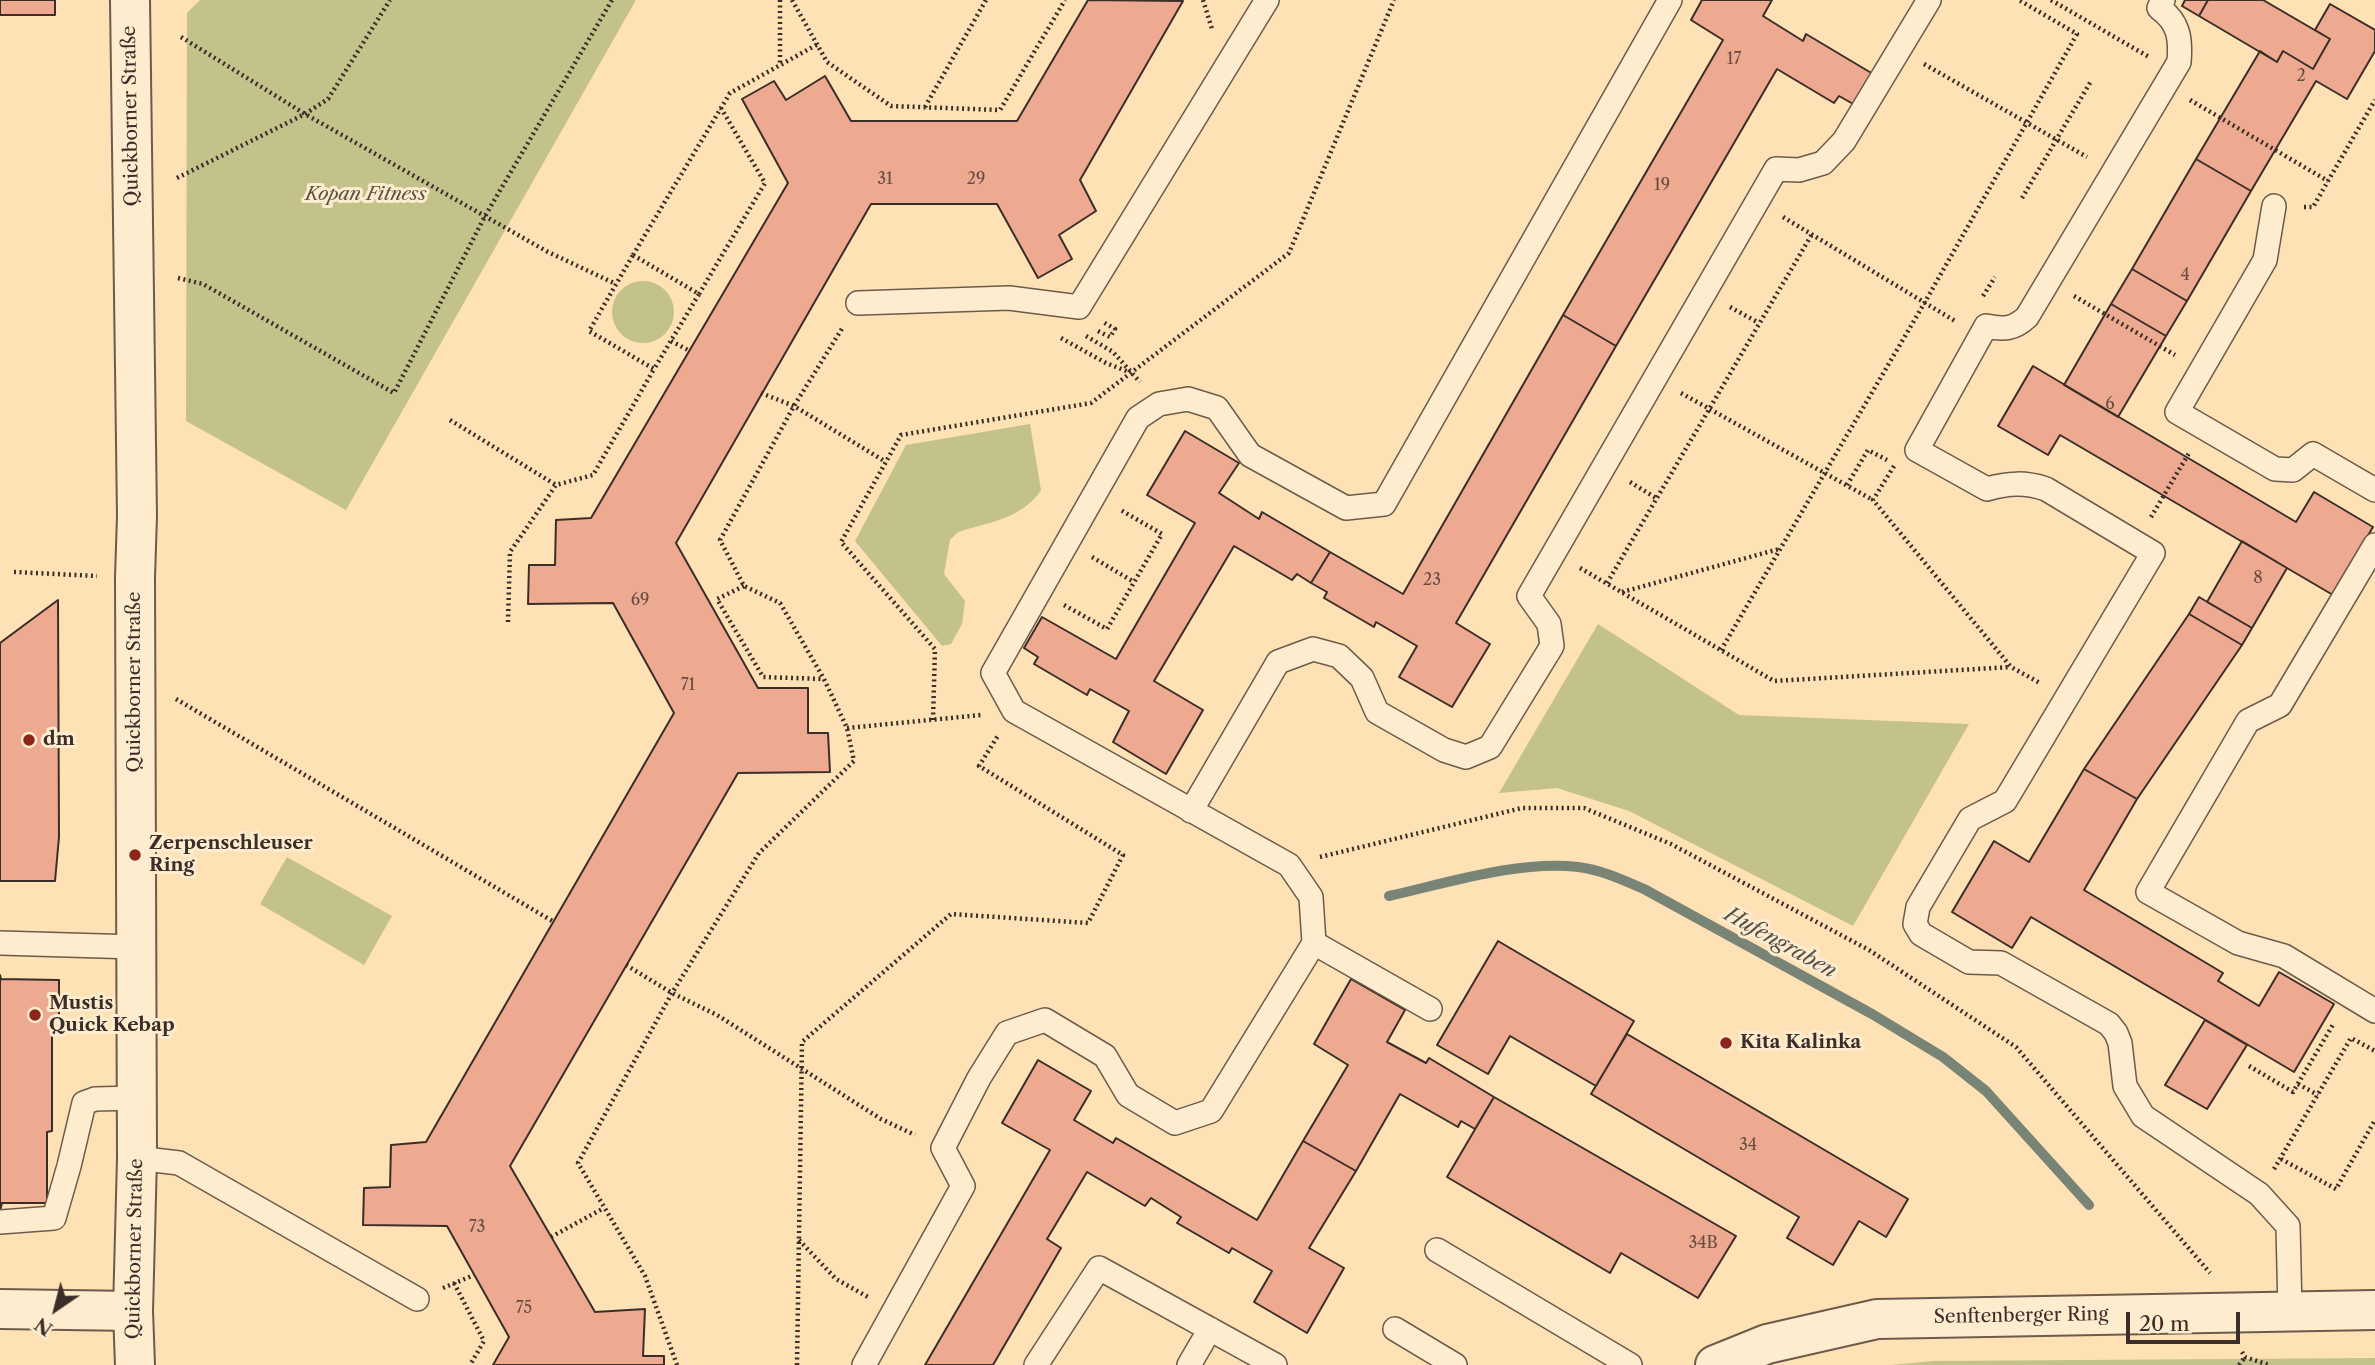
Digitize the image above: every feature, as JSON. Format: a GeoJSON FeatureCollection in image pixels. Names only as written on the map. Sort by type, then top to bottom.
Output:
{"type":"FeatureCollection","features":[{"type":"Feature","properties":{"kind":"street","name":"Quickborner Straße"},"geometry":{"type":"LineString","coordinates":[[130,0],[137,516],[136,1158],[133,1311],[135,1365]]}},
{"type":"Feature","properties":{"kind":"street"},"geometry":{"type":"LineString","coordinates":[[0,1309],[133,1311]]}},
{"type":"Feature","properties":{"kind":"street","name":"Senftenberger Ring"},"geometry":{"type":"LineString","coordinates":[[1715,1365],[1767,1344],[1877,1319],[2375,1310]]}},
{"type":"Feature","properties":{"kind":"lane"},"geometry":{"type":"LineString","coordinates":[[858,303],[1009,298],[1079,307],[1267,0]]}},
{"type":"Feature","properties":{"kind":"lane"},"geometry":{"type":"LineString","coordinates":[[864,1365],[963,1186],[943,1148],[979,1078],[1007,1033],[1045,1020],[1105,1056],[1128,1095],[1175,1123],[1211,1111],[1314,943],[1311,897],[1289,865],[1014,711],[993,673],[1138,418],[1159,404],[1188,399],[1217,408],[1250,455],[1346,508],[1384,503],[1670,0]]}},
{"type":"Feature","properties":{"kind":"lane"},"geometry":{"type":"LineString","coordinates":[[1191,811],[1278,662],[1313,649],[1339,656],[1362,678],[1377,712],[1444,750],[1466,757],[1490,747],[1552,646],[1549,624],[1529,596],[1776,169],[1799,170],[1823,163],[1844,141],[1929,0]]}},
{"type":"Feature","properties":{"kind":"lane"},"geometry":{"type":"LineString","coordinates":[[2163,0],[2159,8],[2174,22],[2180,40],[2179,62],[2027,317],[2017,326],[2007,329],[1986,326],[1917,450],[1987,489],[2007,483],[2030,484],[2046,489],[2153,553],[2005,801],[1970,819],[1918,907],[1915,924],[1921,934],[1969,962],[2001,963],[2109,1024],[2120,1043],[2125,1086],[2143,1116],[2259,1194],[2288,1226],[2290,1311]]}},
{"type":"Feature","properties":{"kind":"lane"},"geometry":{"type":"LineString","coordinates":[[2274,206],[2265,260],[2178,412],[2275,469],[2293,470],[2313,454],[2375,490]]}},
{"type":"Feature","properties":{"kind":"lane"},"geometry":{"type":"LineString","coordinates":[[2375,545],[2280,705],[2248,721],[2148,892],[2238,943],[2284,956],[2375,1011]]}},
{"type":"Feature","properties":{"kind":"lane"},"geometry":{"type":"LineString","coordinates":[[0,943],[136,947]]}},
{"type":"Feature","properties":{"kind":"lane"},"geometry":{"type":"LineString","coordinates":[[1314,943],[1430,1009]]}},
{"type":"Feature","properties":{"kind":"lane"},"geometry":{"type":"LineString","coordinates":[[0,1222],[54,1218],[84,1103],[95,1099],[136,1098]]}},
{"type":"Feature","properties":{"kind":"lane"},"geometry":{"type":"LineString","coordinates":[[136,1158],[179,1163],[417,1299]]}},
{"type":"Feature","properties":{"kind":"lane"},"geometry":{"type":"LineString","coordinates":[[1437,1250],[1630,1365]]}},
{"type":"Feature","properties":{"kind":"lane"},"geometry":{"type":"LineString","coordinates":[[1036,1365],[1099,1268],[1275,1365]]}},
{"type":"Feature","properties":{"kind":"lane"},"geometry":{"type":"LineString","coordinates":[[1189,1365],[1210,1329]]}},
{"type":"Feature","properties":{"kind":"lane"},"geometry":{"type":"LineString","coordinates":[[1395,1329],[1455,1365]]}},
{"type":"Feature","properties":{"kind":"path"},"geometry":{"type":"LineString","coordinates":[[177,178],[306,114],[328,99],[390,0]]}},
{"type":"Feature","properties":{"kind":"path"},"geometry":{"type":"LineString","coordinates":[[178,278],[203,284],[394,393],[485,216],[612,0]]}},
{"type":"Feature","properties":{"kind":"path"},"geometry":{"type":"LineString","coordinates":[[780,0],[780,65]]}},
{"type":"Feature","properties":{"kind":"path"},"geometry":{"type":"LineString","coordinates":[[792,0],[827,62],[891,106],[1000,110],[1065,0]]}},
{"type":"Feature","properties":{"kind":"path"},"geometry":{"type":"LineString","coordinates":[[925,107],[986,0]]}},
{"type":"Feature","properties":{"kind":"path"},"geometry":{"type":"LineString","coordinates":[[933,720],[934,649],[841,542],[901,435],[1091,403],[1289,253],[1394,0]]}},
{"type":"Feature","properties":{"kind":"path"},"geometry":{"type":"LineString","coordinates":[[1721,650],[1925,302],[2077,34],[2019,0]]}},
{"type":"Feature","properties":{"kind":"path"},"geometry":{"type":"LineString","coordinates":[[2051,0],[2328,181]]}},
{"type":"Feature","properties":{"kind":"path"},"geometry":{"type":"LineString","coordinates":[[181,37],[306,114],[548,252],[616,284]]}},
{"type":"Feature","properties":{"kind":"path"},"geometry":{"type":"LineString","coordinates":[[654,369],[589,331],[730,93],[818,43]]}},
{"type":"Feature","properties":{"kind":"path"},"geometry":{"type":"LineString","coordinates":[[1899,49],[2113,173]]}},
{"type":"Feature","properties":{"kind":"path"},"geometry":{"type":"LineString","coordinates":[[2022,198],[2091,81]]}},
{"type":"Feature","properties":{"kind":"path"},"geometry":{"type":"LineString","coordinates":[[2274,206],[2313,207],[2373,108],[2375,100]]}},
{"type":"Feature","properties":{"kind":"path"},"geometry":{"type":"LineString","coordinates":[[508,622],[510,552],[556,485],[593,475],[765,183],[721,107]]}},
{"type":"Feature","properties":{"kind":"path"},"geometry":{"type":"LineString","coordinates":[[1757,202],[1941,313]]}},
{"type":"Feature","properties":{"kind":"path"},"geometry":{"type":"LineString","coordinates":[[1607,583],[1812,234]]}},
{"type":"Feature","properties":{"kind":"path"},"geometry":{"type":"LineString","coordinates":[[633,255],[699,294]]}},
{"type":"Feature","properties":{"kind":"path"},"geometry":{"type":"LineString","coordinates":[[2049,281],[2202,370]]}},
{"type":"Feature","properties":{"kind":"path"},"geometry":{"type":"LineString","coordinates":[[677,1365],[645,1276],[578,1163],[672,993],[760,853],[853,761],[847,728],[824,679],[780,603],[744,586],[720,540],[794,406],[858,303]]}},
{"type":"Feature","properties":{"kind":"path"},"geometry":{"type":"LineString","coordinates":[[671,341],[690,351]]}},
{"type":"Feature","properties":{"kind":"path"},"geometry":{"type":"LineString","coordinates":[[1113,352],[1133,373]]}},
{"type":"Feature","properties":{"kind":"path"},"geometry":{"type":"LineString","coordinates":[[1093,355],[1133,373]]}},
{"type":"Feature","properties":{"kind":"path"},"geometry":{"type":"LineString","coordinates":[[1554,553],[1774,681],[2011,667],[1873,500],[1655,378]]}},
{"type":"Feature","properties":{"kind":"path"},"geometry":{"type":"LineString","coordinates":[[761,393],[794,406],[886,462]]}},
{"type":"Feature","properties":{"kind":"path"},"geometry":{"type":"LineString","coordinates":[[450,420],[556,485]]}},
{"type":"Feature","properties":{"kind":"path"},"geometry":{"type":"LineString","coordinates":[[2136,544],[2204,428]]}},
{"type":"Feature","properties":{"kind":"path"},"geometry":{"type":"LineString","coordinates":[[1847,485],[1868,450],[1884,458]]}},
{"type":"Feature","properties":{"kind":"path"},"geometry":{"type":"LineString","coordinates":[[1873,500],[1895,465]]}},
{"type":"Feature","properties":{"kind":"path"},"geometry":{"type":"LineString","coordinates":[[1040,592],[1107,629],[1162,534],[1094,495]]}},
{"type":"Feature","properties":{"kind":"path"},"geometry":{"type":"LineString","coordinates":[[1068,542],[1134,582]]}},
{"type":"Feature","properties":{"kind":"path"},"geometry":{"type":"LineString","coordinates":[[1621,592],[1780,549]]}},
{"type":"Feature","properties":{"kind":"path"},"geometry":{"type":"LineString","coordinates":[[14,572],[135,576]]}},
{"type":"Feature","properties":{"kind":"path"},"geometry":{"type":"LineString","coordinates":[[744,586],[717,599],[763,677],[824,679]]}},
{"type":"Feature","properties":{"kind":"path"},"geometry":{"type":"LineString","coordinates":[[176,699],[554,922]]}},
{"type":"Feature","properties":{"kind":"path"},"geometry":{"type":"LineString","coordinates":[[847,728],[1014,711]]}},
{"type":"Feature","properties":{"kind":"path"},"geometry":{"type":"LineString","coordinates":[[797,1365],[802,1042],[951,914],[1088,923],[1123,855],[979,766],[1014,711]]}},
{"type":"Feature","properties":{"kind":"path"},"geometry":{"type":"LineString","coordinates":[[1289,865],[1522,808],[1584,808],[1671,845],[1869,950],[2016,1047],[2210,1273]]}},
{"type":"Feature","properties":{"kind":"path"},"geometry":{"type":"LineString","coordinates":[[626,965],[672,993],[717,1014],[881,1119],[943,1148]]}},
{"type":"Feature","properties":{"kind":"path"},"geometry":{"type":"LineString","coordinates":[[2249,1066],[2293,1092],[2350,996]]}},
{"type":"Feature","properties":{"kind":"path"},"geometry":{"type":"LineString","coordinates":[[2259,1194],[2351,1038],[2375,1051]]}},
{"type":"Feature","properties":{"kind":"path"},"geometry":{"type":"LineString","coordinates":[[2298,1084],[2318,1095]]}},
{"type":"Feature","properties":{"kind":"path"},"geometry":{"type":"LineString","coordinates":[[2280,1159],[2336,1189],[2375,1120]]}},
{"type":"Feature","properties":{"kind":"path"},"geometry":{"type":"LineString","coordinates":[[551,1237],[604,1208]]}},
{"type":"Feature","properties":{"kind":"path"},"geometry":{"type":"LineString","coordinates":[[799,1240],[836,1279],[893,1312]]}},
{"type":"Feature","properties":{"kind":"path"},"geometry":{"type":"LineString","coordinates":[[454,1283],[484,1341],[470,1365]]}},
{"type":"Feature","properties":{"kind":"path"},"geometry":{"type":"LineString","coordinates":[[2239,1365],[2245,1357],[2269,1365]]}},
{"type":"Feature","properties":{"kind":"green space","name":"Kopan Fitness"},"geometry":{"type":"Polygon","coordinates":[[[200,0],[636,0],[346,510],[186,421],[187,13],[200,0]]]}},
{"type":"Feature","properties":{"kind":"green space"},"geometry":{"type":"Polygon","coordinates":[[[643,281],[665,290],[674,312],[665,334],[643,343],[621,334],[612,312],[621,290],[643,281]]]}},
{"type":"Feature","properties":{"kind":"green space"},"geometry":{"type":"Polygon","coordinates":[[[1030,424],[1041,490],[1033,500],[1015,513],[958,532],[950,540],[944,574],[965,601],[962,624],[951,644],[942,646],[855,541],[906,445],[1030,424]]]}},
{"type":"Feature","properties":{"kind":"green space"},"geometry":{"type":"Polygon","coordinates":[[[1598,624],[1739,715],[1969,724],[1853,926],[1629,811],[1557,788],[1499,793],[1598,624]]]}},
{"type":"Feature","properties":{"kind":"green space"},"geometry":{"type":"Polygon","coordinates":[[[287,857],[392,916],[364,965],[260,904],[287,857]]]}},
{"type":"Feature","properties":{"kind":"green space"},"geometry":{"type":"Polygon","coordinates":[[[2375,1358],[2375,1365],[1891,1365],[1933,1361],[2375,1358]]]}},
{"type":"Feature","properties":{"kind":"building"},"geometry":{"type":"Polygon","coordinates":[[[0,0],[55,0],[55,15],[0,15],[0,0]]]}},
{"type":"Feature","properties":{"kind":"building"},"geometry":{"type":"Polygon","coordinates":[[[1088,0],[1183,1],[1080,180],[1096,211],[1059,235],[1072,259],[1038,278],[997,204],[871,204],[676,543],[758,688],[808,688],[808,733],[828,733],[830,772],[738,773],[510,1166],[595,1312],[645,1309],[643,1356],[664,1356],[664,1365],[493,1365],[509,1337],[447,1226],[363,1225],[364,1188],[390,1187],[391,1145],[426,1142],[674,713],[613,603],[528,604],[529,565],[555,565],[556,520],[591,518],[788,183],[742,99],[774,81],[786,100],[825,76],[851,121],[1017,121],[1088,0]]]}},
{"type":"Feature","properties":{"kind":"building"},"geometry":{"type":"Polygon","coordinates":[[[1702,0],[1772,0],[1763,16],[1803,41],[1806,34],[1873,74],[1855,105],[1839,96],[1834,103],[1777,69],[1616,346],[1563,315],[1723,40],[1691,20],[1702,0]]]}},
{"type":"Feature","properties":{"kind":"building"},"geometry":{"type":"Polygon","coordinates":[[[2185,0],[2208,0],[2199,16],[2182,6],[2185,0]]]}},
{"type":"Feature","properties":{"kind":"building"},"geometry":{"type":"Polygon","coordinates":[[[2208,0],[2263,0],[2330,39],[2313,69],[2283,51],[2277,62],[2199,16],[2208,0]]]}},
{"type":"Feature","properties":{"kind":"building"},"geometry":{"type":"Polygon","coordinates":[[[2330,4],[2375,30],[2375,51],[2347,99],[2316,81],[2251,191],[2196,159],[2260,51],[2277,62],[2283,51],[2313,69],[2330,39],[2315,30],[2330,4]]]}},
{"type":"Feature","properties":{"kind":"building"},"geometry":{"type":"Polygon","coordinates":[[[2196,159],[2251,191],[2187,301],[2132,269],[2196,159]]]}},
{"type":"Feature","properties":{"kind":"building"},"geometry":{"type":"Polygon","coordinates":[[[2132,269],[2187,301],[2166,336],[2111,304],[2132,269]]]}},
{"type":"Feature","properties":{"kind":"building"},"geometry":{"type":"Polygon","coordinates":[[[2111,304],[2166,336],[2118,417],[2064,385],[2111,304]]]}},
{"type":"Feature","properties":{"kind":"building"},"geometry":{"type":"Polygon","coordinates":[[[1563,315],[1616,346],[1456,623],[1490,644],[1452,707],[1399,677],[1417,646],[1376,622],[1374,627],[1324,598],[1327,592],[1311,583],[1330,552],[1403,594],[1563,315]]]}},
{"type":"Feature","properties":{"kind":"building"},"geometry":{"type":"Polygon","coordinates":[[[2033,366],[2296,522],[2314,492],[2373,527],[2333,595],[2060,435],[2048,455],[1998,426],[2033,366]]]}},
{"type":"Feature","properties":{"kind":"building"},"geometry":{"type":"Polygon","coordinates":[[[1185,431],[1239,463],[1219,493],[1259,519],[1262,512],[1330,552],[1311,583],[1297,574],[1292,580],[1234,546],[1154,681],[1203,710],[1166,774],[1113,742],[1129,711],[1090,689],[1087,695],[1034,664],[1038,657],[1024,648],[1042,617],[1116,659],[1195,523],[1147,495],[1185,431]]]}},
{"type":"Feature","properties":{"kind":"building"},"geometry":{"type":"Polygon","coordinates":[[[2242,541],[2287,568],[2252,628],[2207,602],[2242,541]]]}},
{"type":"Feature","properties":{"kind":"building"},"geometry":{"type":"Polygon","coordinates":[[[2199,597],[2252,628],[2242,645],[2189,614],[2199,597]]]}},
{"type":"Feature","properties":{"kind":"building","name":"dm"},"geometry":{"type":"Polygon","coordinates":[[[58,600],[59,837],[55,881],[0,881],[0,643],[58,600]]]}},
{"type":"Feature","properties":{"kind":"building"},"geometry":{"type":"Polygon","coordinates":[[[2189,614],[2242,645],[2137,799],[2084,769],[2189,614]]]}},
{"type":"Feature","properties":{"kind":"building"},"geometry":{"type":"Polygon","coordinates":[[[2084,769],[2137,799],[2084,890],[2223,973],[2218,981],[2259,1006],[2279,972],[2334,1004],[2294,1072],[2031,917],[2012,948],[1952,912],[1994,841],[2029,862],[2084,769]]]}},
{"type":"Feature","properties":{"kind":"building"},"geometry":{"type":"Polygon","coordinates":[[[1498,941],[1634,1021],[1596,1086],[1510,1036],[1488,1074],[1437,1045],[1498,941]]]}},
{"type":"Feature","properties":{"kind":"building"},"geometry":{"type":"Polygon","coordinates":[[[0,975],[1,979],[59,980],[59,1017],[52,1017],[52,1131],[47,1132],[47,1203],[2,1203],[0,1211],[0,975]]]}},
{"type":"Feature","properties":{"kind":"building"},"geometry":{"type":"Polygon","coordinates":[[[1351,979],[1405,1010],[1387,1042],[1426,1063],[1429,1058],[1494,1097],[1475,1129],[1461,1121],[1458,1127],[1400,1094],[1356,1171],[1303,1141],[1348,1065],[1314,1044],[1351,979]]]}},
{"type":"Feature","properties":{"kind":"building"},"geometry":{"type":"Polygon","coordinates":[[[2205,1020],[2247,1045],[2207,1109],[2165,1085],[2205,1020]]]}},
{"type":"Feature","properties":{"kind":"building"},"geometry":{"type":"Polygon","coordinates":[[[1627,1034],[1908,1199],[1886,1237],[1859,1221],[1833,1265],[1787,1238],[1799,1217],[1591,1094],[1627,1034]]]}},
{"type":"Feature","properties":{"kind":"building"},"geometry":{"type":"Polygon","coordinates":[[[1038,1060],[1091,1091],[1074,1120],[1113,1143],[1116,1138],[1257,1220],[1303,1141],[1356,1171],[1309,1248],[1344,1268],[1307,1333],[1254,1302],[1272,1271],[1232,1248],[1229,1253],[1177,1223],[1181,1217],[1151,1198],[1145,1206],[1087,1172],[1047,1239],[1061,1248],[993,1365],[925,1365],[1050,1150],[1002,1123],[1038,1060]]]}},
{"type":"Feature","properties":{"kind":"building"},"geometry":{"type":"Polygon","coordinates":[[[1494,1097],[1736,1236],[1698,1298],[1621,1253],[1610,1273],[1447,1177],[1494,1097]]]}},
{"type":"Feature","properties":{"kind":"waterway","name":"Hufengraben"},"geometry":{"type":"LineString","coordinates":[[1389,896],[1483,874],[1555,866],[1595,870],[1644,889],[1872,1014],[1943,1057],[1986,1091],[2089,1205]]}},
{"type":"Feature","properties":{"kind":"place","name":"dm"},"geometry":{"type":"Point","coordinates":[29,740]}},
{"type":"Feature","properties":{"kind":"place","name":"Zerpenschleuser Ring"},"geometry":{"type":"Point","coordinates":[135,855]}},
{"type":"Feature","properties":{"kind":"place","name":"Mustis Quick Kebap"},"geometry":{"type":"Point","coordinates":[35,1015]}},
{"type":"Feature","properties":{"kind":"place","name":"Kita Kalinka"},"geometry":{"type":"Point","coordinates":[1726,1043]}}]}
